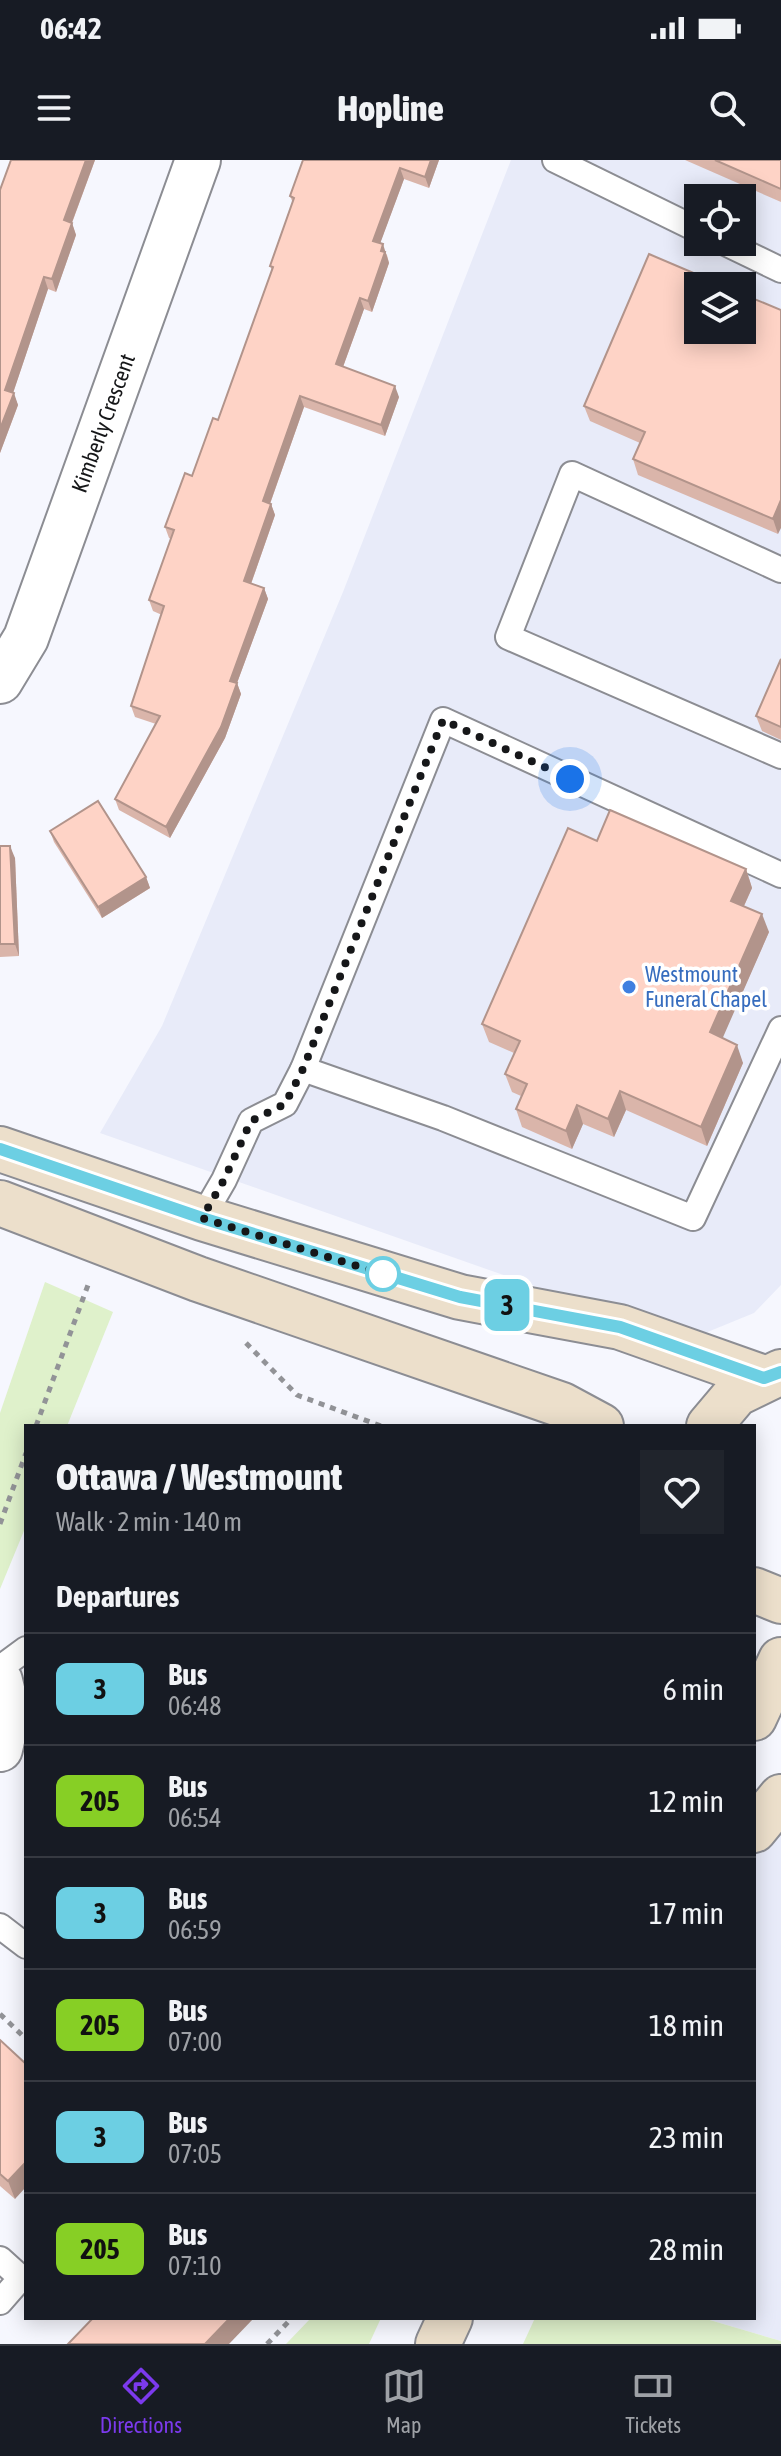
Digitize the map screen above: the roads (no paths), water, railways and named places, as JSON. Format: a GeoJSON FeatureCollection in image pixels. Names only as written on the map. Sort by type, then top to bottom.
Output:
{"type":"FeatureCollection","features":[{"type":"Feature","properties":{"kind":"main road"},"geometry":{"type":"LineString","coordinates":[[0,1149],[202,1218],[460,1297],[620,1327],[776,1373]]}},
{"type":"Feature","properties":{"kind":"main road"},"geometry":{"type":"LineString","coordinates":[[0,1203],[198,1279],[562,1405],[597,1424]]}},
{"type":"Feature","properties":{"kind":"main road"},"geometry":{"type":"LineString","coordinates":[[711,1424],[736,1394],[776,1373]]}},
{"type":"Feature","properties":{"kind":"main road"},"geometry":{"type":"LineString","coordinates":[[756,1591],[781,1601]]}},
{"type":"Feature","properties":{"kind":"main road"},"geometry":{"type":"LineString","coordinates":[[756,1714],[781,1660]]}},
{"type":"Feature","properties":{"kind":"main road"},"geometry":{"type":"LineString","coordinates":[[756,1828],[781,1797]]}},
{"type":"Feature","properties":{"kind":"main road"},"geometry":{"type":"LineString","coordinates":[[438,2344],[449,2320]]}},
{"type":"Feature","properties":{"kind":"street","name":"Kimberly Crescent"},"geometry":{"type":"LineString","coordinates":[[0,681],[26,638],[198,160]]}},
{"type":"Feature","properties":{"kind":"street"},"geometry":{"type":"LineString","coordinates":[[0,1749],[8,1714],[8,1687]]}},
{"type":"Feature","properties":{"kind":"lane"},"geometry":{"type":"LineString","coordinates":[[555,160],[684,223]]}},
{"type":"Feature","properties":{"kind":"lane"},"geometry":{"type":"LineString","coordinates":[[752,256],[781,270]]}},
{"type":"Feature","properties":{"kind":"lane"},"geometry":{"type":"LineString","coordinates":[[781,570],[572,474],[508,637],[781,756]]}},
{"type":"Feature","properties":{"kind":"lane"},"geometry":{"type":"LineString","coordinates":[[202,1218],[224,1180],[251,1121],[285,1104],[303,1069],[443,720],[781,875]]}},
{"type":"Feature","properties":{"kind":"lane"},"geometry":{"type":"LineString","coordinates":[[303,1069],[443,1118],[693,1218],[781,1029]]}},
{"type":"Feature","properties":{"kind":"lane"},"geometry":{"type":"LineString","coordinates":[[8,1687],[24,1653]]}},
{"type":"Feature","properties":{"kind":"lane"},"geometry":{"type":"LineString","coordinates":[[0,1926],[24,1944]]}},
{"type":"Feature","properties":{"kind":"lane"},"geometry":{"type":"LineString","coordinates":[[0,2259],[21,2278],[0,2302]]}},
{"type":"Feature","properties":{"kind":"place","name":"Westmount Funeral Chapel"},"geometry":{"type":"Point","coordinates":[629,987]}}]}
